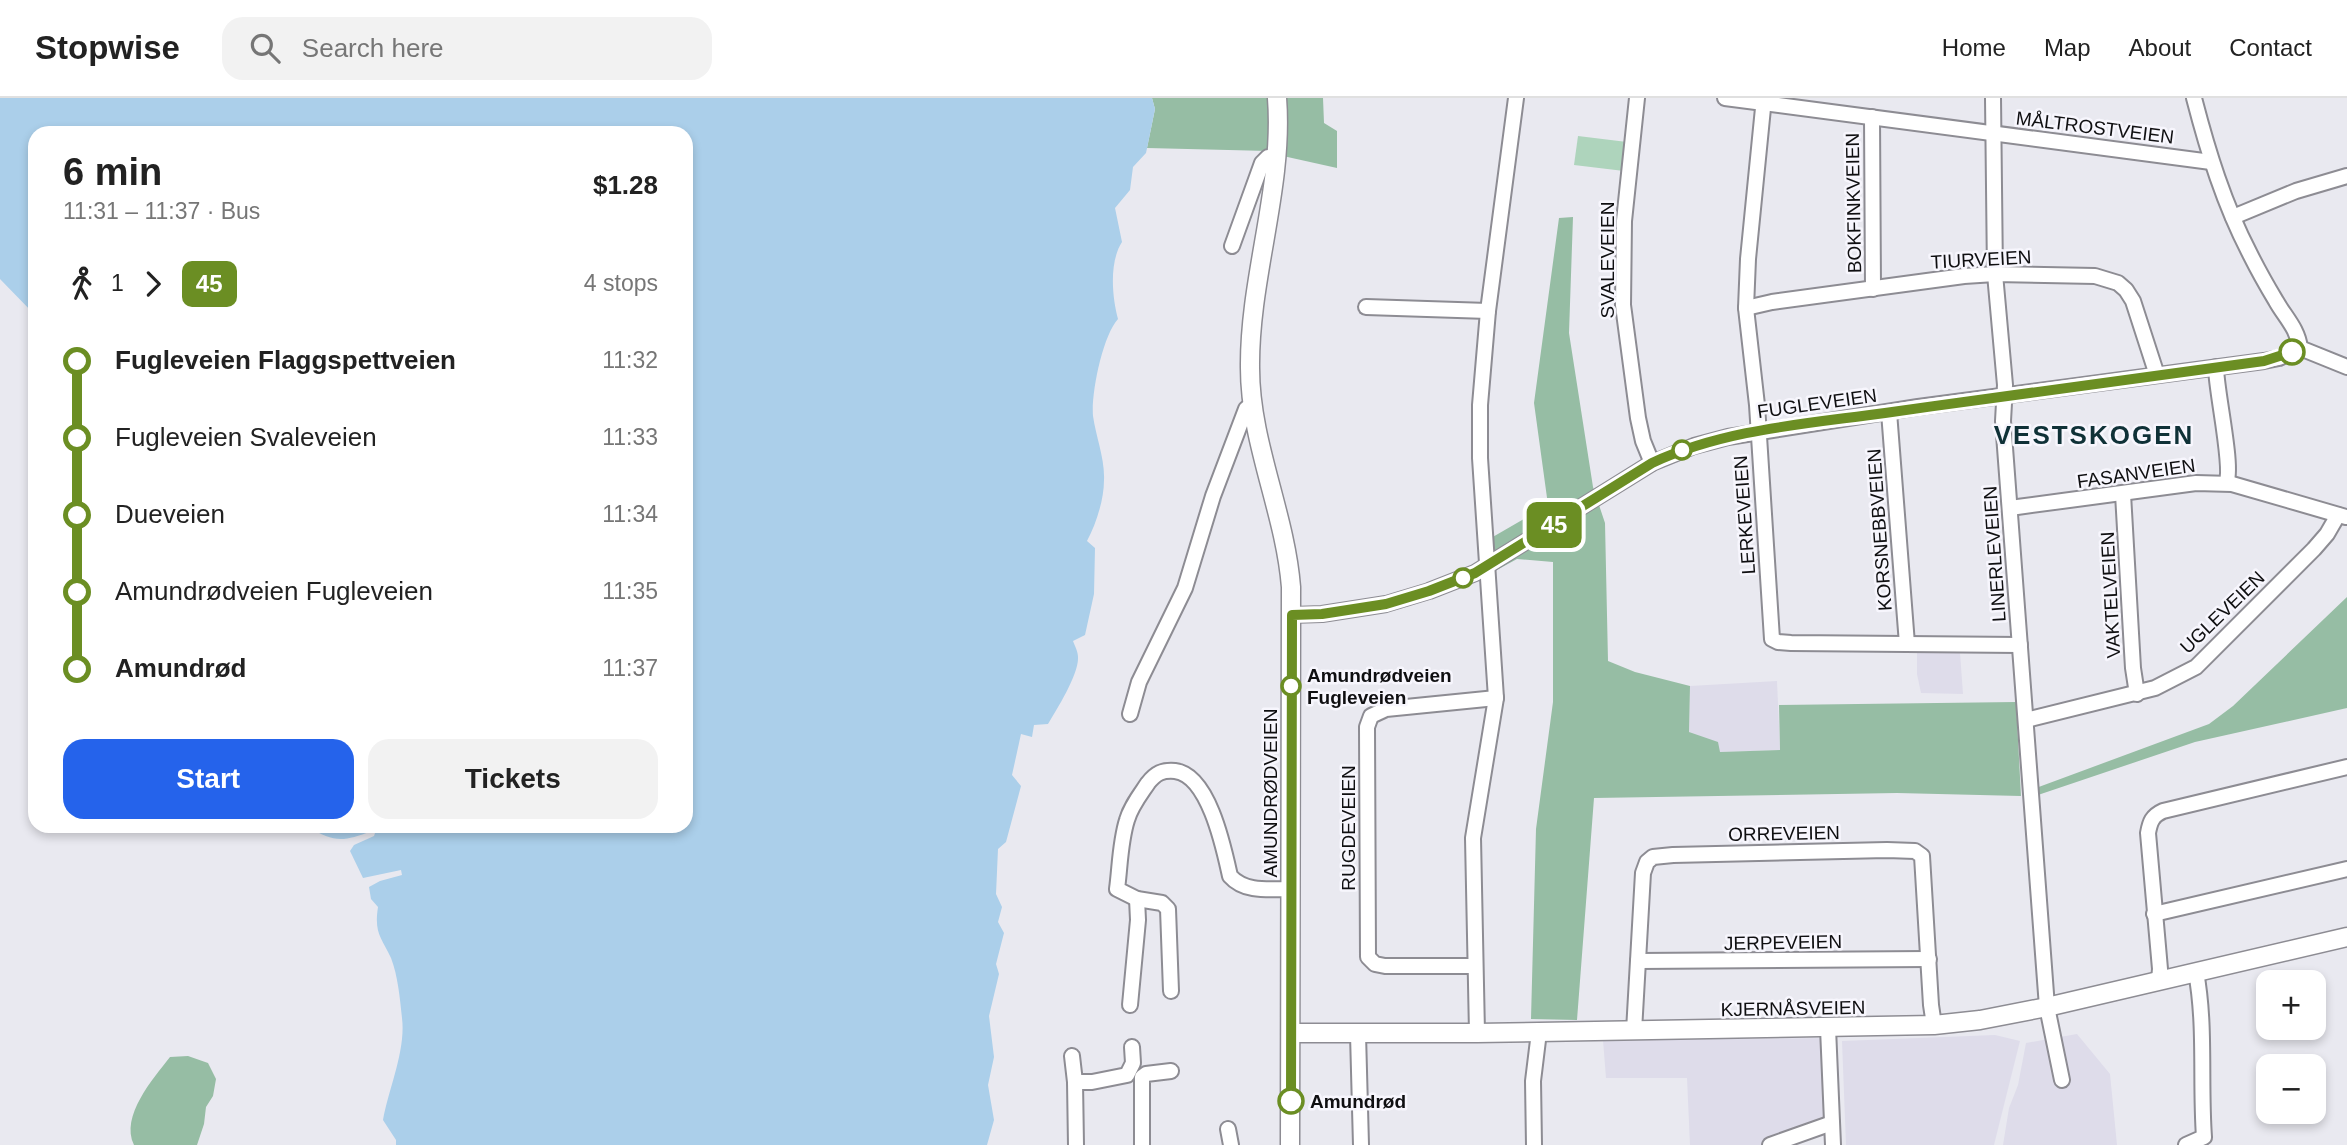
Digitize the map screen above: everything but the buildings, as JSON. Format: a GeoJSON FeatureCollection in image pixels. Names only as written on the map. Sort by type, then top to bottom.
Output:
{"type":"FeatureCollection","features":[{"type":"Feature","properties":{"kind":"main road","name":"AMUNDRØDVEIEN"},"geometry":{"type":"LineString","coordinates":[[1277,98],[1279,120],[1276,157],[1250,365],[1257,434],[1286,547],[1292,615],[1290,1145]]}},
{"type":"Feature","properties":{"kind":"main road","name":"KJERNÅSVEIEN"},"geometry":{"type":"LineString","coordinates":[[1291,1033],[1476,1033],[1934,1025],[1980,1020],[2047,1007],[2347,936]]}},
{"type":"Feature","properties":{"kind":"street"},"geometry":{"type":"LineString","coordinates":[[1476,1033],[1473,831],[1496,698],[1480,423],[1488,311],[1516,98]]}},
{"type":"Feature","properties":{"kind":"street","name":"SVALEVEIEN"},"geometry":{"type":"LineString","coordinates":[[1637,98],[1624,221],[1623,305],[1638,418],[1652,463]]}},
{"type":"Feature","properties":{"kind":"street","name":"MÅLTROSTVEIEN"},"geometry":{"type":"LineString","coordinates":[[1724,98],[1764,101],[2211,162]]}},
{"type":"Feature","properties":{"kind":"street","name":"LINERLEVEIEN"},"geometry":{"type":"LineString","coordinates":[[1993,98],[1995,274],[2004,396],[2003,421],[2047,1007]]}},
{"type":"Feature","properties":{"kind":"street"},"geometry":{"type":"LineString","coordinates":[[2194,98],[2211,162],[2232,217],[2269,290],[2298,335],[2300,348],[2347,367]]}},
{"type":"Feature","properties":{"kind":"street","name":"LERKEVEIEN"},"geometry":{"type":"LineString","coordinates":[[1764,101],[1748,259],[1746,308],[1759,431],[1772,639],[1791,643],[2020,645]]}},
{"type":"Feature","properties":{"kind":"street","name":"BOKFINKVEIEN"},"geometry":{"type":"LineString","coordinates":[[1872,117],[1873,289]]}},
{"type":"Feature","properties":{"kind":"street"},"geometry":{"type":"LineString","coordinates":[[1232,246],[1262,163],[1268,157],[1276,157]]}},
{"type":"Feature","properties":{"kind":"street"},"geometry":{"type":"LineString","coordinates":[[2232,217],[2296,191],[2347,176]]}},
{"type":"Feature","properties":{"kind":"street","name":"TIURVEIEN"},"geometry":{"type":"LineString","coordinates":[[1746,308],[1772,302],[1964,276],[2095,276],[2118,283],[2133,301],[2155,374]]}},
{"type":"Feature","properties":{"kind":"street"},"geometry":{"type":"LineString","coordinates":[[1366,307],[1488,311]]}},
{"type":"Feature","properties":{"kind":"street","name":"FUGLEVEIEN"},"geometry":{"type":"LineString","coordinates":[[1292,615],[1322,614],[1386,604],[1429,591],[1488,566],[1652,463],[1694,446],[1759,431],[2279,358],[2300,348]]}},
{"type":"Feature","properties":{"kind":"street"},"geometry":{"type":"LineString","coordinates":[[2216,367],[2217,393],[2229,470],[2226,483]]}},
{"type":"Feature","properties":{"kind":"street"},"geometry":{"type":"LineString","coordinates":[[1129,714],[1139,682],[1185,588],[1213,496],[1246,409],[1252,404]]}},
{"type":"Feature","properties":{"kind":"street","name":"KORSNEBBVEIEN"},"geometry":{"type":"LineString","coordinates":[[1889,412],[1907,644]]}},
{"type":"Feature","properties":{"kind":"street","name":"FASANVEIEN"},"geometry":{"type":"LineString","coordinates":[[2010,508],[2196,483],[2226,483],[2342,516]]}},
{"type":"Feature","properties":{"kind":"street","name":"VAKTELVEIEN"},"geometry":{"type":"LineString","coordinates":[[2123,494],[2133,668],[2137,694]]}},
{"type":"Feature","properties":{"kind":"street","name":"UGLEVEIEN"},"geometry":{"type":"LineString","coordinates":[[2026,720],[2137,694],[2174,680],[2205,660],[2314,549],[2342,516]]}},
{"type":"Feature","properties":{"kind":"street","name":"RUGDEVEIEN"},"geometry":{"type":"LineString","coordinates":[[1475,966],[1385,967],[1375,964],[1368,957],[1367,727],[1371,716],[1386,709],[1496,698]]}},
{"type":"Feature","properties":{"kind":"street"},"geometry":{"type":"LineString","coordinates":[[2158,980],[2160,969],[2148,833],[2155,815],[2347,767]]}},
{"type":"Feature","properties":{"kind":"street"},"geometry":{"type":"LineString","coordinates":[[1171,991],[1168,909],[1162,903],[1137,898],[1117,889],[1128,817],[1136,800],[1155,775],[1165,770],[1180,772],[1197,787],[1217,825],[1230,876],[1236,882],[1252,888],[1291,889]]}},
{"type":"Feature","properties":{"kind":"street","name":"ORREVEIEN"},"geometry":{"type":"LineString","coordinates":[[1634,1031],[1643,873],[1647,862],[1653,857],[1718,853],[1915,851],[1924,859],[1934,1025]]}},
{"type":"Feature","properties":{"kind":"street"},"geometry":{"type":"LineString","coordinates":[[2154,914],[2347,869]]}},
{"type":"Feature","properties":{"kind":"street"},"geometry":{"type":"LineString","coordinates":[[1130,1005],[1138,920],[1137,898]]}},
{"type":"Feature","properties":{"kind":"street","name":"JERPEVEIEN"},"geometry":{"type":"LineString","coordinates":[[1638,961],[1929,959]]}},
{"type":"Feature","properties":{"kind":"street"},"geometry":{"type":"LineString","coordinates":[[2186,1145],[2204,1141],[2201,1093],[2202,1022],[2196,972]]}},
{"type":"Feature","properties":{"kind":"street"},"geometry":{"type":"LineString","coordinates":[[2047,1007],[2062,1080]]}},
{"type":"Feature","properties":{"kind":"street"},"geometry":{"type":"LineString","coordinates":[[1828,1028],[1833,1145]]}},
{"type":"Feature","properties":{"kind":"street"},"geometry":{"type":"LineString","coordinates":[[1534,1145],[1533,1081],[1539,1032]]}},
{"type":"Feature","properties":{"kind":"street"},"geometry":{"type":"LineString","coordinates":[[1358,1034],[1362,1145]]}},
{"type":"Feature","properties":{"kind":"street"},"geometry":{"type":"LineString","coordinates":[[1075,1082],[1092,1082],[1127,1075],[1133,1063],[1132,1046]]}},
{"type":"Feature","properties":{"kind":"street"},"geometry":{"type":"LineString","coordinates":[[1072,1056],[1076,1145]]}},
{"type":"Feature","properties":{"kind":"street"},"geometry":{"type":"LineString","coordinates":[[1142,1145],[1142,1077],[1146,1074],[1171,1071]]}},
{"type":"Feature","properties":{"kind":"street"},"geometry":{"type":"LineString","coordinates":[[1770,1145],[1832,1123]]}},
{"type":"Feature","properties":{"kind":"street"},"geometry":{"type":"LineString","coordinates":[[1228,1129],[1231,1145]]}},
{"type":"Feature","properties":{"kind":"shaded area"},"geometry":{"type":"Polygon","coordinates":[[[1917,652],[1960,653],[1963,694],[1921,693],[1917,674],[1917,652]]]}},
{"type":"Feature","properties":{"kind":"shaded area"},"geometry":{"type":"Polygon","coordinates":[[[1777,681],[1780,750],[1719,752],[1689,732],[1690,686],[1777,681]]]}},
{"type":"Feature","properties":{"kind":"shaded area"},"geometry":{"type":"Polygon","coordinates":[[[2077,1034],[2110,1074],[2117,1145],[2003,1145],[2009,1108],[2018,1085],[2026,1043],[2077,1034]]]}},
{"type":"Feature","properties":{"kind":"shaded area"},"geometry":{"type":"Polygon","coordinates":[[[1995,1035],[2020,1041],[1994,1145],[1846,1145],[1842,1041],[1995,1035]]]}},
{"type":"Feature","properties":{"kind":"shaded area"},"geometry":{"type":"Polygon","coordinates":[[[1826,1038],[1826,1122],[1776,1145],[1690,1145],[1687,1078],[1606,1078],[1603,1040],[1826,1038]]]}},
{"type":"Feature","properties":{"kind":"green space"},"geometry":{"type":"Polygon","coordinates":[[[1152,98],[1271,98],[1269,151],[1147,148],[1155,109],[1152,98]]]}},
{"type":"Feature","properties":{"kind":"green space"},"geometry":{"type":"Polygon","coordinates":[[[1287,98],[1323,98],[1324,123],[1337,131],[1337,168],[1283,156],[1287,98]]]}},
{"type":"Feature","properties":{"kind":"green space"},"geometry":{"type":"Polygon","coordinates":[[[1578,136],[1627,142],[1624,171],[1574,165],[1578,136]]]}},
{"type":"Feature","properties":{"kind":"green space"},"geometry":{"type":"Polygon","coordinates":[[[1573,217],[1569,333],[1593,487],[1605,523],[1608,661],[1635,672],[1690,686],[1689,732],[1718,742],[1720,752],[1780,750],[1779,705],[2016,702],[2021,796],[1897,793],[1594,798],[1577,1020],[1531,1019],[1536,829],[1553,702],[1553,562],[1517,559],[1495,571],[1491,538],[1548,505],[1534,403],[1559,218],[1573,217]]]}},
{"type":"Feature","properties":{"kind":"green space"},"geometry":{"type":"Polygon","coordinates":[[[2347,597],[2347,708],[2195,742],[2038,795],[2036,788],[2209,724],[2233,706],[2347,597]]]}},
{"type":"Feature","properties":{"kind":"green space"},"geometry":{"type":"Polygon","coordinates":[[[188,1056],[208,1063],[216,1079],[197,1145],[134,1145],[131,1122],[140,1098],[170,1057],[188,1056]]]}},
{"type":"Feature","properties":{"kind":"water"},"geometry":{"type":"Polygon","coordinates":[[[0,98],[1152,98],[1155,109],[1146,153],[1133,167],[1130,190],[1115,208],[1122,242],[1113,269],[1118,319],[1103,351],[1093,406],[1104,480],[1099,512],[1087,541],[1095,548],[1094,594],[1085,635],[1073,641],[1078,657],[1067,691],[1048,724],[1034,725],[1032,737],[1021,734],[1012,775],[1021,786],[1006,842],[998,849],[996,894],[1002,907],[998,922],[1004,933],[996,964],[999,974],[989,1016],[994,1057],[988,1085],[994,1120],[987,1145],[396,1145],[396,1140],[383,1120],[403,1030],[395,972],[379,934],[378,907],[371,899],[369,887],[402,875],[401,870],[363,878],[350,851],[354,845],[374,836],[375,833],[693,833],[693,126],[28,126],[28,308],[0,279],[0,98]]]}},
{"type":"Feature","properties":{"kind":"water"},"geometry":{"type":"Polygon","coordinates":[[[320,833],[366,833],[346,839],[320,833]]]}},
{"type":"Feature","properties":{"kind":"bus line","name":"45"},"geometry":{"type":"LineString","coordinates":[[1291,1101],[1292,615],[1343,612],[1386,604],[1475,573],[1652,463],[1711,441],[1918,407],[2264,361],[2292,352]]}},
{"type":"Feature","properties":{"kind":"place","name":"Amundrødveien Fugleveien"},"geometry":{"type":"Point","coordinates":[1291,686]}},
{"type":"Feature","properties":{"kind":"place","name":"Amundrød"},"geometry":{"type":"Point","coordinates":[1291,1101]}},
{"type":"Feature","properties":{"kind":"district","name":"VESTSKOGEN"},"geometry":{"type":"Point","coordinates":[2094,435]}}]}
